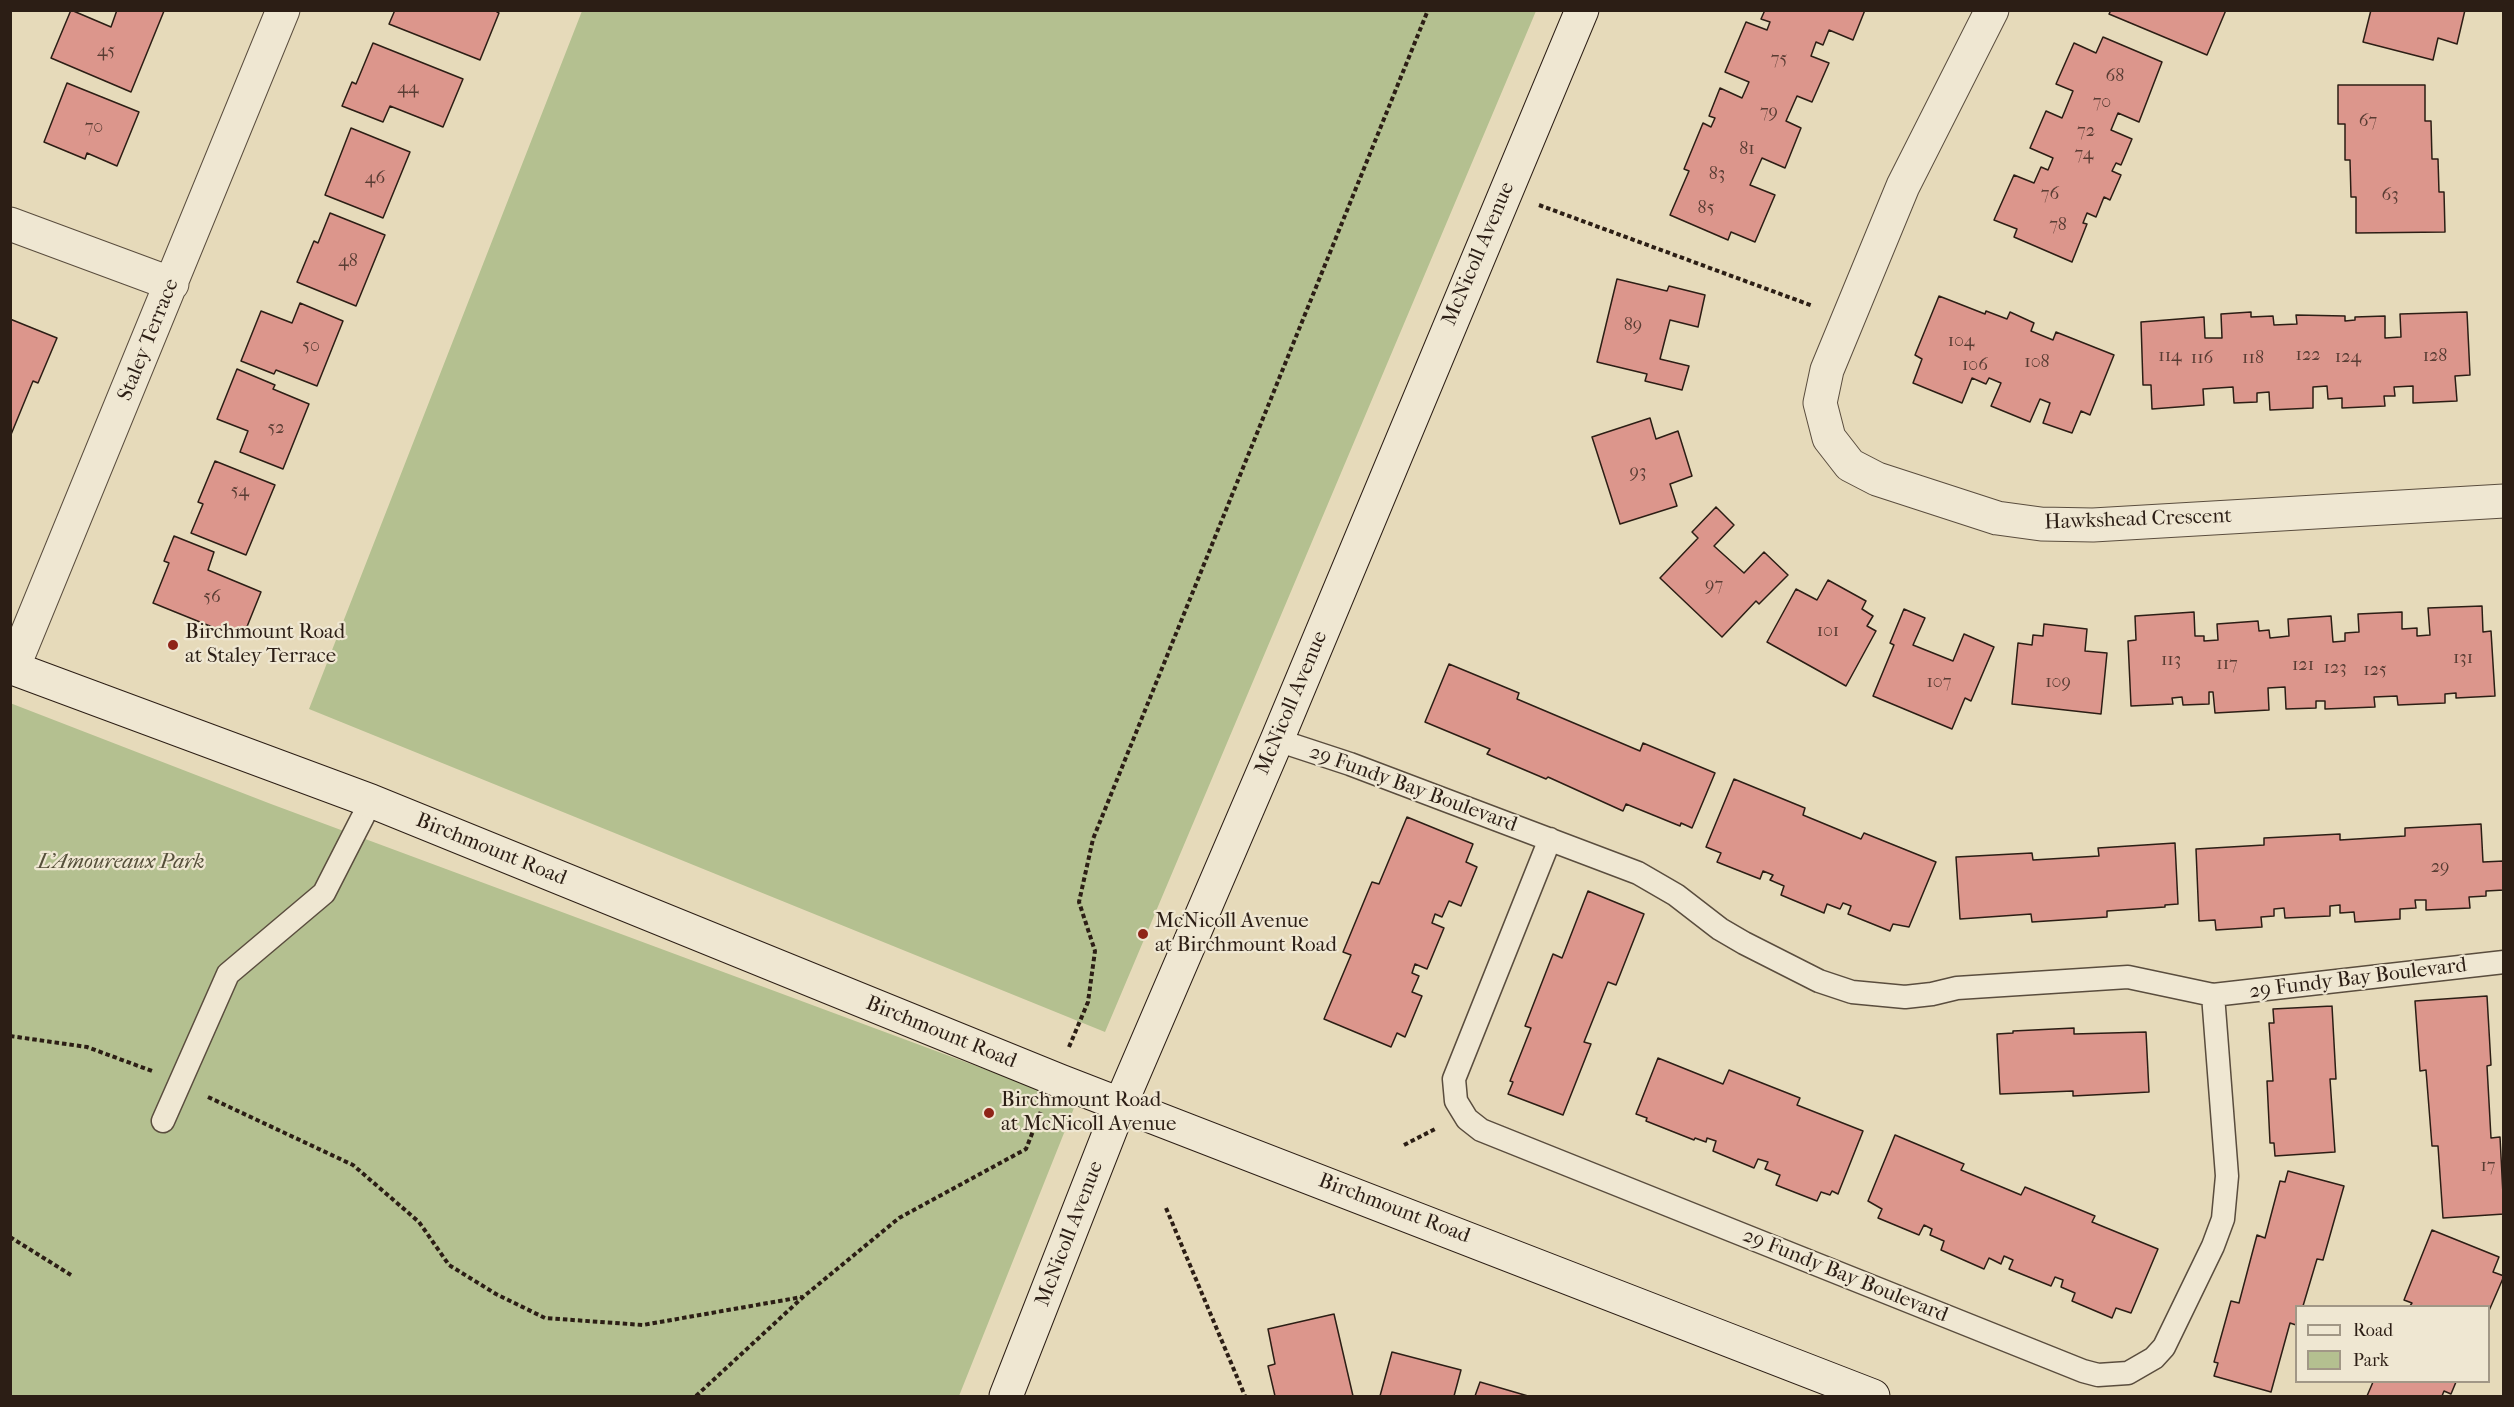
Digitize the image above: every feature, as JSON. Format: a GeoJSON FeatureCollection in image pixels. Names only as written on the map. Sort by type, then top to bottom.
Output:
{"type":"FeatureCollection","features":[{"type":"Feature","properties":{"kind":"main road","name":"Staley Terrace"},"geometry":{"type":"LineString","coordinates":[[12,668],[283,10]]}},
{"type":"Feature","properties":{"kind":"main road","name":"McNicoll Avenue"},"geometry":{"type":"LineString","coordinates":[[1006,1396],[1121,1103],[1277,740],[1582,10]]}},
{"type":"Feature","properties":{"kind":"main road","name":"Hawkshead Crescent"},"geometry":{"type":"LineString","coordinates":[[1992,10],[1912,168],[1827,370],[1820,403],[1829,438],[1850,465],[1877,479],[1997,518],[2041,524],[2093,525],[2504,501]]}},
{"type":"Feature","properties":{"kind":"main road"},"geometry":{"type":"LineString","coordinates":[[10,224],[172,284]]}},
{"type":"Feature","properties":{"kind":"main road","name":"Birchmount Road"},"geometry":{"type":"LineString","coordinates":[[12,668],[371,801],[1060,1081],[1872,1396]]}},
{"type":"Feature","properties":{"kind":"lane","name":"29 Fundy Bay Boulevard"},"geometry":{"type":"LineString","coordinates":[[1277,740],[1350,764],[1638,873],[1677,896],[1720,929],[1736,938],[1818,981],[1852,992],[1905,997],[1957,988],[2128,977],[2213,995],[2504,962]]}},
{"type":"Feature","properties":{"kind":"lane"},"geometry":{"type":"LineString","coordinates":[[163,1121],[228,974],[324,893],[371,801]]}},
{"type":"Feature","properties":{"kind":"lane","name":"29 Fundy Bay Boulevard"},"geometry":{"type":"LineString","coordinates":[[1550,839],[1454,1078],[1456,1101],[1467,1119],[1480,1130],[2083,1371],[2098,1375],[2128,1373],[2154,1358],[2164,1347],[2213,1246],[2223,1219],[2227,1198],[2227,1176],[2213,995]]}},
{"type":"Feature","properties":{"kind":"path"},"geometry":{"type":"LineString","coordinates":[[1088,1002],[1095,951],[1079,902],[1093,839],[1428,10]]}},
{"type":"Feature","properties":{"kind":"path"},"geometry":{"type":"LineString","coordinates":[[1578,219],[1848,318]]}},
{"type":"Feature","properties":{"kind":"path"},"geometry":{"type":"LineString","coordinates":[[10,1036],[87,1047],[180,1083],[353,1165],[419,1222],[449,1265],[496,1294],[545,1318],[643,1325],[803,1297]]}},
{"type":"Feature","properties":{"kind":"path"},"geometry":{"type":"LineString","coordinates":[[696,1396],[803,1297],[899,1218],[1026,1149]]}},
{"type":"Feature","properties":{"kind":"path"},"geometry":{"type":"LineString","coordinates":[[1166,1208],[1245,1396]]}},
{"type":"Feature","properties":{"kind":"path"},"geometry":{"type":"LineString","coordinates":[[10,1237],[71,1275]]}},
{"type":"Feature","properties":{"kind":"green space"},"geometry":{"type":"Polygon","coordinates":[[[582,11],[1536,11],[1105,1032],[309,709],[582,11]]]}},
{"type":"Feature","properties":{"kind":"green space","name":"L'Amoureaux Park"},"geometry":{"type":"Polygon","coordinates":[[[10,703],[271,804],[1076,1103],[959,1396],[11,1396],[10,703]]]}},
{"type":"Feature","properties":{"kind":"building"},"geometry":{"type":"Polygon","coordinates":[[[71,10],[111,27],[117,10],[164,11],[131,92],[51,58],[71,10]]]}},
{"type":"Feature","properties":{"kind":"building"},"geometry":{"type":"Polygon","coordinates":[[[395,10],[494,10],[499,13],[480,60],[389,24],[395,10]]]}},
{"type":"Feature","properties":{"kind":"building"},"geometry":{"type":"Polygon","coordinates":[[[1765,10],[1865,10],[1853,40],[1829,30],[1823,45],[1816,42],[1811,56],[1829,63],[1812,102],[1797,96],[1786,121],[1801,128],[1785,168],[1762,158],[1750,185],[1775,195],[1755,242],[1731,232],[1728,240],[1670,215],[1689,171],[1684,169],[1703,123],[1711,127],[1715,118],[1709,116],[1720,88],[1742,98],[1749,82],[1725,72],[1746,22],[1767,30],[1770,22],[1761,19],[1765,10]]]}},
{"type":"Feature","properties":{"kind":"building"},"geometry":{"type":"Polygon","coordinates":[[[2111,10],[2226,10],[2207,55],[2109,14],[2111,10]]]}},
{"type":"Feature","properties":{"kind":"building"},"geometry":{"type":"Polygon","coordinates":[[[2371,10],[2465,10],[2457,44],[2438,38],[2433,60],[2363,42],[2371,10]]]}},
{"type":"Feature","properties":{"kind":"building"},"geometry":{"type":"Polygon","coordinates":[[[2103,37],[2162,62],[2139,122],[2118,113],[2111,130],[2132,139],[2121,165],[2116,163],[2112,171],[2121,175],[2110,200],[2104,197],[2096,217],[2087,213],[2083,223],[2087,224],[2072,262],[2014,237],[2017,229],[1994,220],[2014,175],[2034,183],[2041,167],[2048,170],[2053,158],[2030,148],[2046,111],[2062,118],[2073,91],[2056,84],[2074,43],[2096,53],[2103,37]]]}},
{"type":"Feature","properties":{"kind":"building"},"geometry":{"type":"Polygon","coordinates":[[[373,43],[463,79],[443,127],[390,106],[383,122],[342,106],[352,82],[356,84],[373,43]]]}},
{"type":"Feature","properties":{"kind":"building"},"geometry":{"type":"Polygon","coordinates":[[[67,83],[139,112],[117,166],[87,153],[85,159],[44,142],[67,83]]]}},
{"type":"Feature","properties":{"kind":"building"},"geometry":{"type":"Polygon","coordinates":[[[2338,85],[2425,85],[2425,121],[2431,121],[2432,159],[2438,159],[2439,192],[2444,192],[2445,232],[2356,233],[2356,197],[2351,197],[2350,160],[2345,160],[2345,124],[2338,124],[2338,85]]]}},
{"type":"Feature","properties":{"kind":"building"},"geometry":{"type":"Polygon","coordinates":[[[351,128],[410,152],[383,218],[325,195],[351,128]]]}},
{"type":"Feature","properties":{"kind":"building"},"geometry":{"type":"Polygon","coordinates":[[[330,213],[385,235],[356,306],[297,282],[314,241],[318,243],[330,213]]]}},
{"type":"Feature","properties":{"kind":"building"},"geometry":{"type":"Polygon","coordinates":[[[1617,279],[1667,291],[1669,286],[1705,295],[1698,327],[1670,320],[1660,359],[1689,366],[1682,390],[1645,381],[1647,374],[1597,362],[1617,279]]]}},
{"type":"Feature","properties":{"kind":"building"},"geometry":{"type":"Polygon","coordinates":[[[1939,296],[1985,314],[1986,311],[2007,319],[2010,312],[2034,323],[2031,331],[2053,340],[2056,332],[2114,355],[2090,415],[2081,411],[2072,433],[2043,423],[2050,403],[2040,399],[2030,422],[1991,406],[2001,383],[1989,378],[1986,384],[1972,378],[1962,403],[1913,383],[1922,359],[1915,355],[1939,296]]]}},
{"type":"Feature","properties":{"kind":"building"},"geometry":{"type":"Polygon","coordinates":[[[300,303],[343,321],[317,386],[276,370],[274,374],[241,361],[261,311],[292,323],[300,303]]]}},
{"type":"Feature","properties":{"kind":"building"},"geometry":{"type":"Polygon","coordinates":[[[2251,312],[2251,317],[2273,316],[2274,325],[2297,324],[2296,315],[2345,316],[2345,321],[2355,320],[2355,317],[2385,316],[2385,338],[2401,337],[2400,314],[2467,312],[2470,375],[2455,376],[2457,401],[2413,403],[2413,386],[2394,387],[2395,396],[2384,396],[2385,406],[2342,408],[2342,398],[2328,399],[2327,386],[2313,387],[2313,408],[2270,410],[2269,392],[2257,393],[2257,402],[2234,403],[2233,387],[2203,389],[2204,405],[2152,409],[2151,385],[2143,385],[2141,322],[2204,317],[2205,338],[2222,338],[2221,314],[2251,312]]]}},
{"type":"Feature","properties":{"kind":"building"},"geometry":{"type":"Polygon","coordinates":[[[10,319],[57,338],[38,383],[33,381],[10,437],[10,319]]]}},
{"type":"Feature","properties":{"kind":"building"},"geometry":{"type":"Polygon","coordinates":[[[237,369],[275,385],[273,389],[309,404],[283,469],[240,452],[248,431],[217,419],[237,369]]]}},
{"type":"Feature","properties":{"kind":"building"},"geometry":{"type":"Polygon","coordinates":[[[1650,418],[1656,439],[1678,431],[1692,476],[1670,484],[1677,506],[1620,524],[1592,437],[1650,418]]]}},
{"type":"Feature","properties":{"kind":"building"},"geometry":{"type":"Polygon","coordinates":[[[215,461],[275,485],[246,555],[191,533],[203,504],[198,502],[215,461]]]}},
{"type":"Feature","properties":{"kind":"building"},"geometry":{"type":"Polygon","coordinates":[[[1716,507],[1734,525],[1714,546],[1744,573],[1764,552],[1788,575],[1759,604],[1756,601],[1722,637],[1660,578],[1698,538],[1692,532],[1716,507]]]}},
{"type":"Feature","properties":{"kind":"building"},"geometry":{"type":"Polygon","coordinates":[[[174,536],[214,552],[208,570],[261,592],[242,639],[153,603],[169,563],[164,561],[174,536]]]}},
{"type":"Feature","properties":{"kind":"building"},"geometry":{"type":"Polygon","coordinates":[[[1828,580],[1866,601],[1862,609],[1873,616],[1867,626],[1876,631],[1846,686],[1767,642],[1796,589],[1817,600],[1828,580]]]}},
{"type":"Feature","properties":{"kind":"building"},"geometry":{"type":"Polygon","coordinates":[[[2482,606],[2483,632],[2491,631],[2495,696],[2456,698],[2456,693],[2445,694],[2445,703],[2398,705],[2397,696],[2374,697],[2375,707],[2325,709],[2325,701],[2316,701],[2316,708],[2286,709],[2285,687],[2268,688],[2269,710],[2215,713],[2213,692],[2209,692],[2209,704],[2183,705],[2182,697],[2172,698],[2173,704],[2131,706],[2128,641],[2136,640],[2135,616],[2194,612],[2195,636],[2204,636],[2204,641],[2218,640],[2217,624],[2258,621],[2259,631],[2269,630],[2270,638],[2289,636],[2288,619],[2331,616],[2333,642],[2345,641],[2345,633],[2359,632],[2358,614],[2402,612],[2402,629],[2417,628],[2417,636],[2430,635],[2428,608],[2482,606]]]}},
{"type":"Feature","properties":{"kind":"building"},"geometry":{"type":"Polygon","coordinates":[[[1904,609],[1925,618],[1913,645],[1953,661],[1964,634],[1994,647],[1971,701],[1965,698],[1952,729],[1873,696],[1894,645],[1890,643],[1904,609]]]}},
{"type":"Feature","properties":{"kind":"building"},"geometry":{"type":"Polygon","coordinates":[[[2044,624],[2087,629],[2085,651],[2107,653],[2101,714],[2012,704],[2018,643],[2032,645],[2033,635],[2043,636],[2044,624]]]}},
{"type":"Feature","properties":{"kind":"building"},"geometry":{"type":"Polygon","coordinates":[[[1449,664],[1519,693],[1517,699],[1640,751],[1643,743],[1715,773],[1692,828],[1681,823],[1680,826],[1626,804],[1623,811],[1548,777],[1546,779],[1487,754],[1490,749],[1425,722],[1449,664]]]}},
{"type":"Feature","properties":{"kind":"building"},"geometry":{"type":"Polygon","coordinates":[[[1734,779],[1805,808],[1803,815],[1861,839],[1864,833],[1936,862],[1909,927],[1893,924],[1890,931],[1848,914],[1851,906],[1843,903],[1840,909],[1827,904],[1824,913],[1781,895],[1784,886],[1770,880],[1773,875],[1763,871],[1760,879],[1717,862],[1721,853],[1706,847],[1734,779]]]}},
{"type":"Feature","properties":{"kind":"building"},"geometry":{"type":"Polygon","coordinates":[[[1407,817],[1473,844],[1466,862],[1477,867],[1461,906],[1449,901],[1442,917],[1435,914],[1432,923],[1444,928],[1427,969],[1415,964],[1412,973],[1419,976],[1412,992],[1422,996],[1405,1037],[1397,1033],[1391,1047],[1324,1019],[1351,955],[1343,952],[1372,882],[1379,884],[1407,817]]]}},
{"type":"Feature","properties":{"kind":"building"},"geometry":{"type":"Polygon","coordinates":[[[2481,824],[2483,862],[2504,861],[2504,890],[2486,891],[2486,896],[2469,897],[2470,908],[2426,910],[2426,900],[2415,900],[2416,908],[2400,909],[2400,919],[2355,922],[2354,912],[2340,913],[2340,905],[2330,906],[2330,916],[2285,918],[2284,908],[2274,909],[2274,916],[2261,917],[2262,927],[2216,930],[2215,920],[2199,921],[2196,849],[2264,845],[2264,838],[2340,834],[2340,840],[2405,836],[2405,828],[2481,824]]]}},
{"type":"Feature","properties":{"kind":"building"},"geometry":{"type":"Polygon","coordinates":[[[2175,843],[2178,904],[2107,911],[2107,917],[2032,922],[2031,914],[1960,919],[1956,857],[2032,853],[2033,860],[2099,856],[2098,848],[2175,843]]]}},
{"type":"Feature","properties":{"kind":"building"},"geometry":{"type":"Polygon","coordinates":[[[1588,891],[1644,914],[1616,985],[1608,982],[1584,1042],[1591,1044],[1563,1115],[1508,1094],[1513,1082],[1510,1081],[1531,1028],[1525,1026],[1553,954],[1562,958],[1588,891]]]}},
{"type":"Feature","properties":{"kind":"building"},"geometry":{"type":"Polygon","coordinates":[[[2487,996],[2491,1065],[2487,1066],[2491,1138],[2500,1137],[2504,1214],[2443,1218],[2438,1146],[2432,1146],[2426,1070],[2420,1071],[2415,1001],[2487,996]]]}},
{"type":"Feature","properties":{"kind":"building"},"geometry":{"type":"Polygon","coordinates":[[[2332,1006],[2336,1079],[2330,1079],[2335,1152],[2275,1156],[2274,1143],[2270,1143],[2267,1081],[2273,1081],[2269,1023],[2274,1023],[2273,1009],[2332,1006]]]}},
{"type":"Feature","properties":{"kind":"building"},"geometry":{"type":"Polygon","coordinates":[[[2074,1028],[2074,1034],[2146,1032],[2149,1092],[2073,1096],[2073,1091],[2000,1094],[1997,1034],[2074,1028]]]}},
{"type":"Feature","properties":{"kind":"building"},"geometry":{"type":"Polygon","coordinates":[[[1658,1058],[1723,1084],[1729,1070],[1800,1098],[1797,1105],[1863,1131],[1838,1194],[1832,1191],[1830,1195],[1821,1192],[1817,1201],[1776,1185],[1780,1175],[1765,1169],[1768,1162],[1758,1159],[1754,1168],[1713,1151],[1716,1141],[1707,1138],[1706,1142],[1695,1138],[1694,1140],[1646,1121],[1647,1118],[1636,1114],[1658,1058]]]}},
{"type":"Feature","properties":{"kind":"building"},"geometry":{"type":"Polygon","coordinates":[[[1895,1135],[1964,1164],[1961,1170],[2021,1195],[2025,1187],[2095,1216],[2092,1222],[2158,1249],[2131,1313],[2116,1308],[2112,1318],[2072,1301],[2075,1293],[2061,1287],[2063,1280],[2055,1277],[2051,1286],[2009,1269],[2013,1260],[2004,1256],[2001,1264],[1989,1258],[1984,1269],[1941,1250],[1944,1241],[1930,1235],[1932,1229],[1924,1225],[1919,1235],[1878,1218],[1882,1209],[1868,1201],[1895,1135]]]}},
{"type":"Feature","properties":{"kind":"building"},"geometry":{"type":"Polygon","coordinates":[[[2288,1171],[2344,1186],[2323,1260],[2317,1259],[2303,1305],[2295,1305],[2295,1325],[2290,1323],[2271,1392],[2214,1376],[2218,1363],[2214,1362],[2231,1301],[2239,1303],[2257,1235],[2265,1238],[2280,1181],[2285,1182],[2288,1171]]]}},
{"type":"Feature","properties":{"kind":"building"},"geometry":{"type":"Polygon","coordinates":[[[2432,1230],[2499,1257],[2493,1272],[2504,1276],[2490,1308],[2490,1305],[2411,1305],[2412,1303],[2404,1300],[2432,1230]]]}},
{"type":"Feature","properties":{"kind":"building"},"geometry":{"type":"Polygon","coordinates":[[[1334,1314],[1353,1396],[1275,1396],[1268,1366],[1275,1364],[1268,1329],[1334,1314]]]}},
{"type":"Feature","properties":{"kind":"building"},"geometry":{"type":"Polygon","coordinates":[[[1392,1352],[1461,1370],[1454,1396],[1380,1396],[1392,1352]]]}},
{"type":"Feature","properties":{"kind":"building"},"geometry":{"type":"Polygon","coordinates":[[[1480,1382],[1528,1396],[1475,1396],[1480,1382]]]}},
{"type":"Feature","properties":{"kind":"building"},"geometry":{"type":"Polygon","coordinates":[[[2373,1383],[2456,1383],[2451,1394],[2444,1391],[2442,1396],[2367,1396],[2373,1383]]]}},
{"type":"Feature","properties":{"kind":"place","name":"Birchmount Road at Staley Terrace"},"geometry":{"type":"Point","coordinates":[173,645]}},
{"type":"Feature","properties":{"kind":"place","name":"McNicoll Avenue at Birchmount Road"},"geometry":{"type":"Point","coordinates":[1143,934]}},
{"type":"Feature","properties":{"kind":"place","name":"Birchmount Road at McNicoll Avenue"},"geometry":{"type":"Point","coordinates":[989,1113]}}]}
